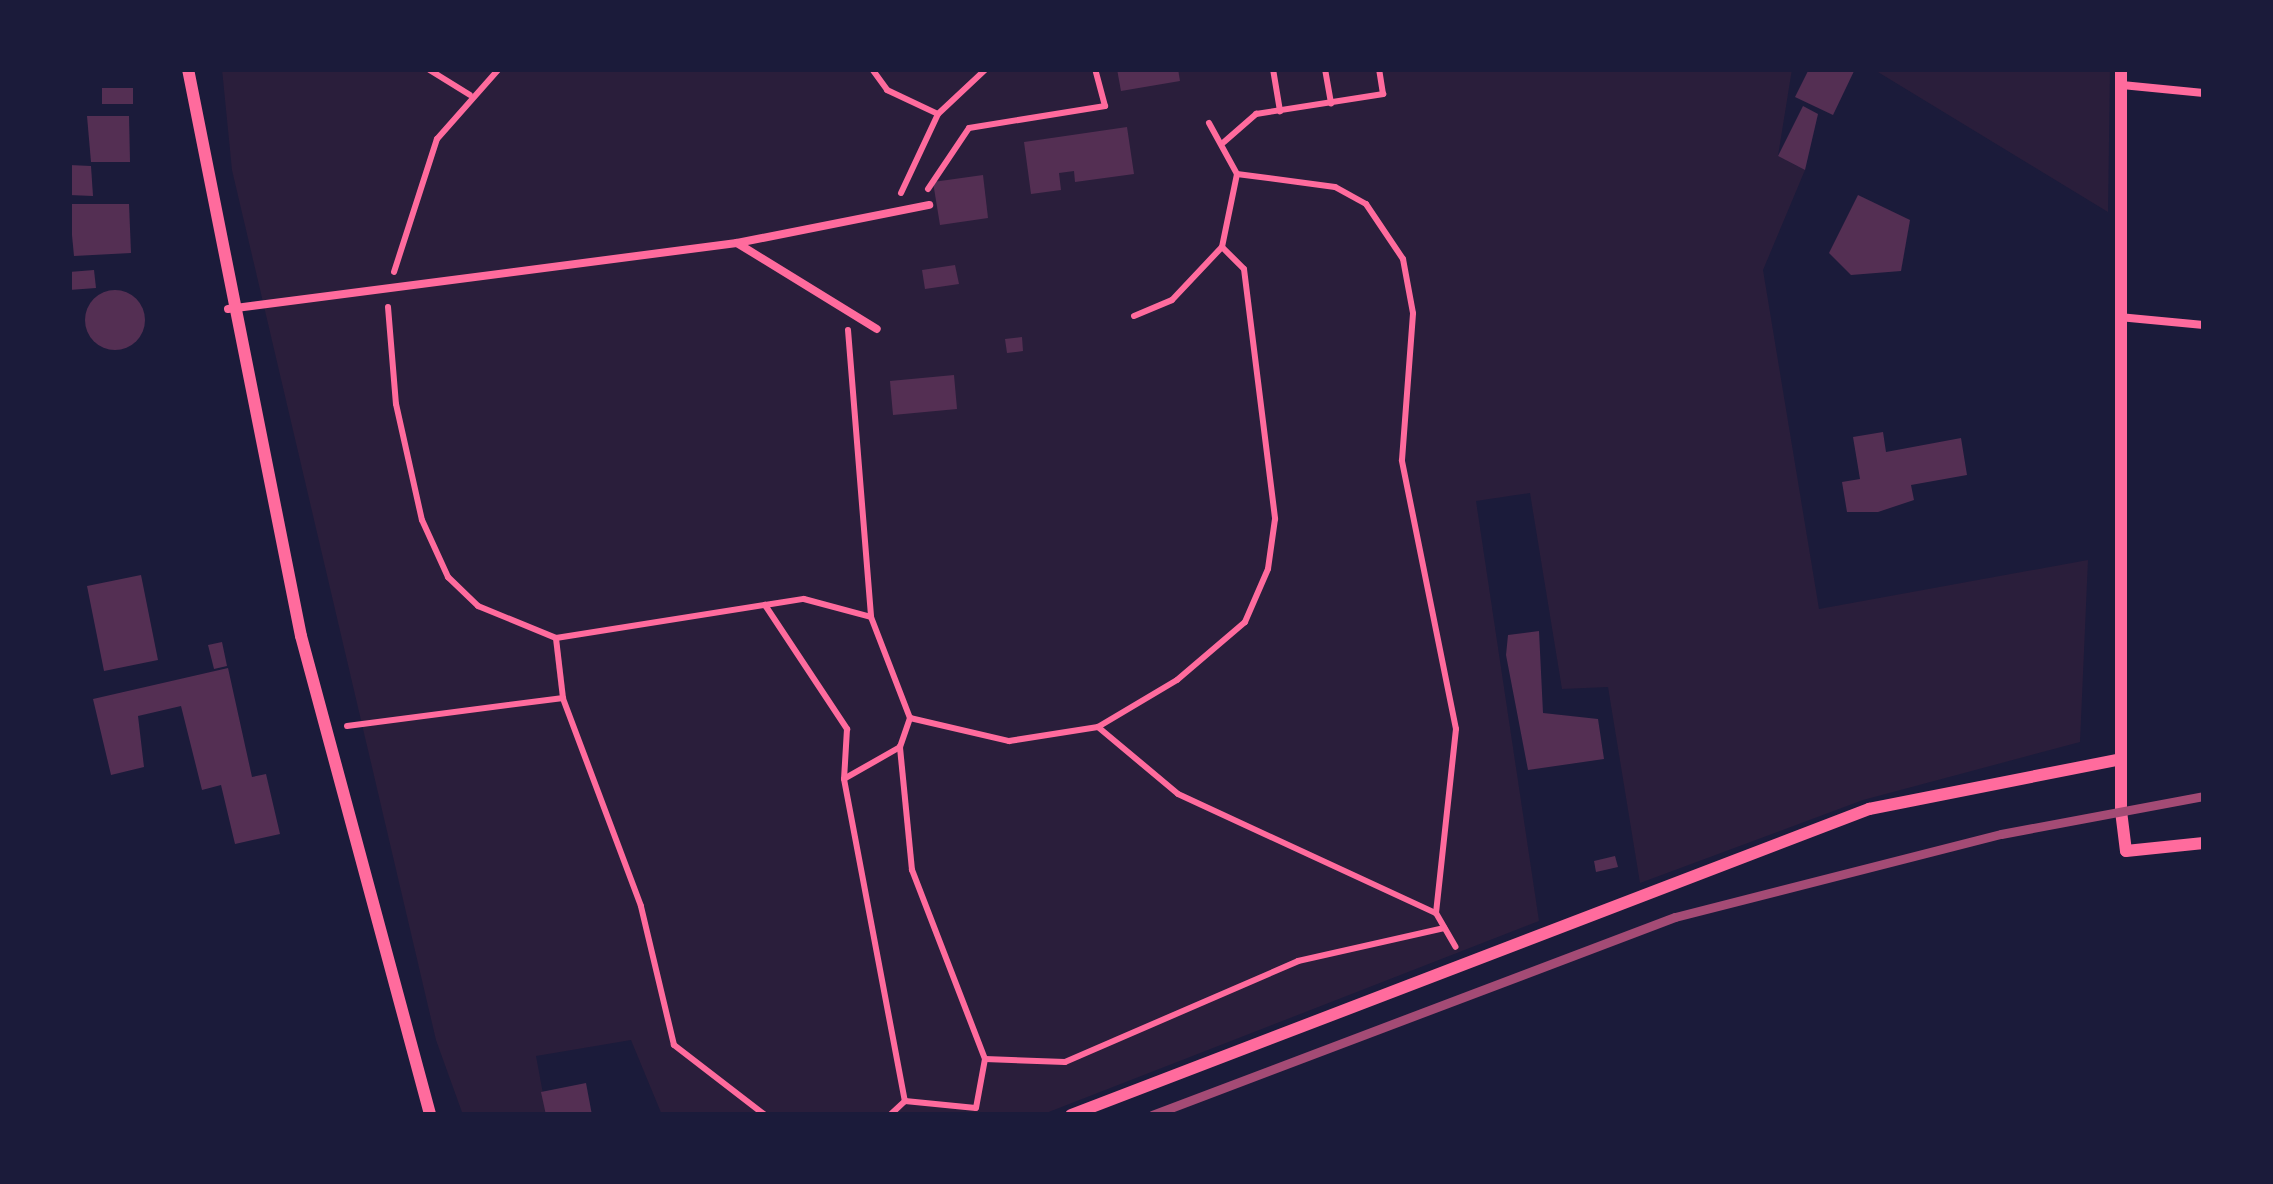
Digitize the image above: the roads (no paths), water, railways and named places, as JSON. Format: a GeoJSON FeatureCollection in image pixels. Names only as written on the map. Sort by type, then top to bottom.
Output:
{"type":"FeatureCollection","features":[{"type":"Feature","properties":{"kind":"street"},"geometry":{"type":"LineString","coordinates":[[188,69],[227,309],[326,729],[430,1115]]}},
{"type":"Feature","properties":{"kind":"street"},"geometry":{"type":"LineString","coordinates":[[2121,69],[2117,760],[2126,851],[2204,843]]}},
{"type":"Feature","properties":{"kind":"street"},"geometry":{"type":"LineString","coordinates":[[1071,1115],[1869,809],[2117,760]]}},
{"type":"Feature","properties":{"kind":"lane"},"geometry":{"type":"LineString","coordinates":[[2121,85],[2204,93]]}},
{"type":"Feature","properties":{"kind":"lane"},"geometry":{"type":"LineString","coordinates":[[227,309],[737,243],[929,205]]}},
{"type":"Feature","properties":{"kind":"lane"},"geometry":{"type":"LineString","coordinates":[[737,243],[877,328]]}},
{"type":"Feature","properties":{"kind":"lane"},"geometry":{"type":"LineString","coordinates":[[2118,317],[2204,325]]}},
{"type":"Feature","properties":{"kind":"railway"},"geometry":{"type":"LineString","coordinates":[[1152,1115],[1675,917],[2001,834],[2204,796]]}}]}
